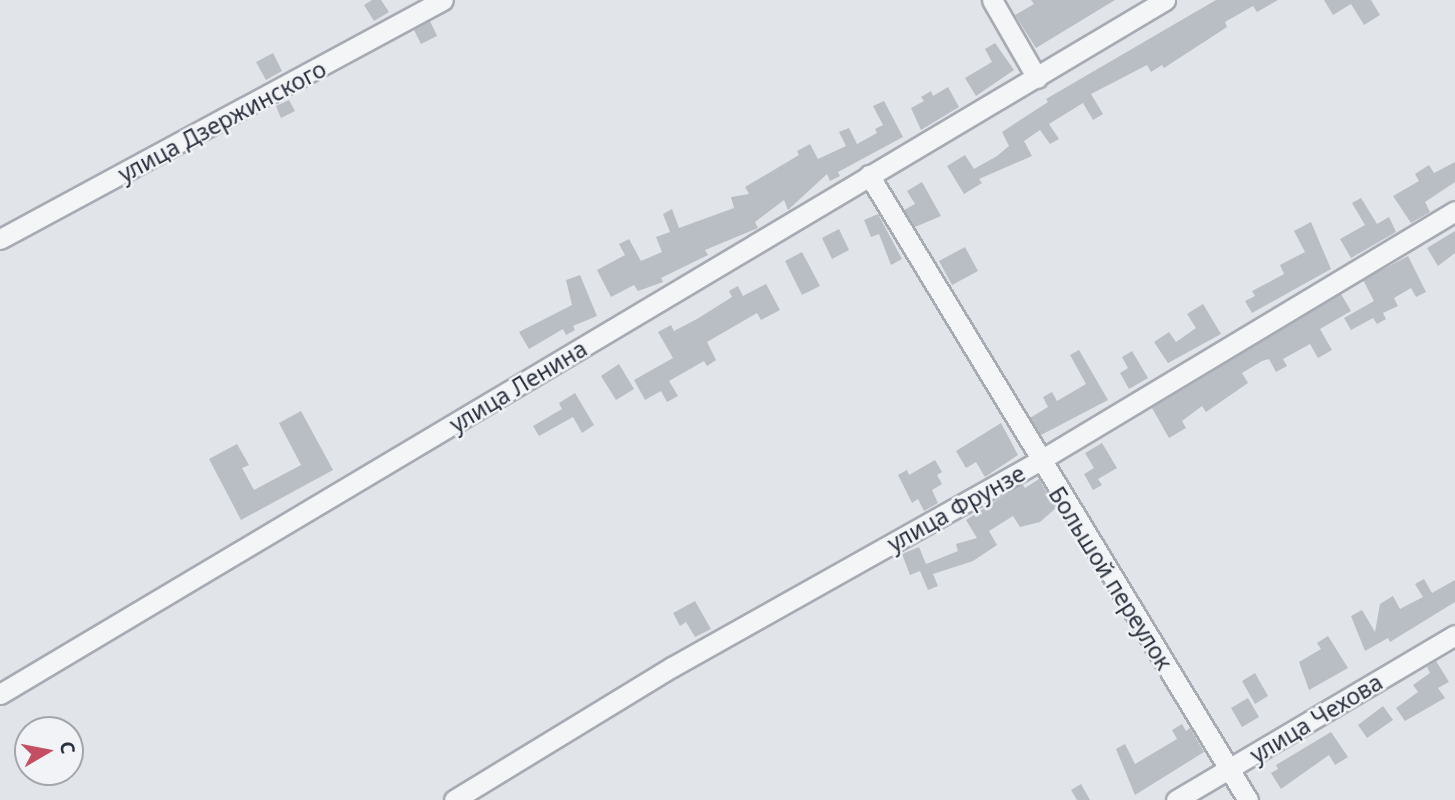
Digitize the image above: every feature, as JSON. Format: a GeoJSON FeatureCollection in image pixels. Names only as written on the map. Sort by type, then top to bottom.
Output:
{"type":"FeatureCollection","features":[{"type":"Feature","properties":{"kind":"street","name":"улица Дзержинского"},"geometry":{"type":"LineString","coordinates":[[0,239],[443,0]]}},
{"type":"Feature","properties":{"kind":"street"},"geometry":{"type":"LineString","coordinates":[[992,0],[1037,78]]}},
{"type":"Feature","properties":{"kind":"street","name":"улица Ленина"},"geometry":{"type":"LineString","coordinates":[[0,694],[1165,0]]}},
{"type":"Feature","properties":{"kind":"street","name":"Большой переулок"},"geometry":{"type":"LineString","coordinates":[[869,175],[1039,461],[1248,800]]}},
{"type":"Feature","properties":{"kind":"street","name":"улица Фрунзе"},"geometry":{"type":"LineString","coordinates":[[454,800],[672,667],[1039,461],[1455,211]]}},
{"type":"Feature","properties":{"kind":"street","name":"улица Чехова"},"geometry":{"type":"LineString","coordinates":[[1176,800],[1455,635]]}},
{"type":"Feature","properties":{"kind":"building"},"geometry":{"type":"Polygon","coordinates":[[[372,0],[381,0],[389,12],[374,21],[364,5],[372,0]]]}},
{"type":"Feature","properties":{"kind":"building"},"geometry":{"type":"Polygon","coordinates":[[[1031,0],[1115,0],[1036,48],[1015,15],[1034,4],[1031,0]]]}},
{"type":"Feature","properties":{"kind":"building"},"geometry":{"type":"Polygon","coordinates":[[[1216,0],[1278,0],[1257,12],[1253,6],[1225,22],[1227,27],[1164,68],[1162,65],[1151,72],[1147,65],[1091,94],[1103,114],[1093,120],[1083,103],[1049,124],[1059,139],[1050,144],[1040,130],[1024,141],[1032,156],[979,179],[982,183],[964,194],[947,166],[965,155],[974,169],[997,156],[1009,146],[1002,132],[1048,102],[1046,99],[1216,0]]]}},
{"type":"Feature","properties":{"kind":"building"},"geometry":{"type":"Polygon","coordinates":[[[1324,0],[1371,0],[1380,15],[1364,25],[1351,4],[1333,15],[1324,0]]]}},
{"type":"Feature","properties":{"kind":"building"},"geometry":{"type":"Polygon","coordinates":[[[430,21],[437,36],[421,44],[414,30],[430,21]]]}},
{"type":"Feature","properties":{"kind":"building"},"geometry":{"type":"Polygon","coordinates":[[[995,43],[1014,70],[976,96],[965,78],[992,62],[985,49],[995,43]]]}},
{"type":"Feature","properties":{"kind":"building"},"geometry":{"type":"Polygon","coordinates":[[[273,53],[282,71],[266,80],[256,62],[273,53]]]}},
{"type":"Feature","properties":{"kind":"building"},"geometry":{"type":"Polygon","coordinates":[[[948,87],[959,107],[921,130],[911,108],[924,101],[921,97],[931,91],[933,96],[948,87]]]}},
{"type":"Feature","properties":{"kind":"building"},"geometry":{"type":"Polygon","coordinates":[[[289,100],[295,111],[281,118],[276,106],[289,100]]]}},
{"type":"Feature","properties":{"kind":"building"},"geometry":{"type":"Polygon","coordinates":[[[884,101],[903,137],[838,172],[840,176],[830,181],[827,174],[788,210],[784,200],[755,222],[758,228],[705,250],[708,255],[661,278],[663,282],[638,291],[634,285],[611,297],[597,270],[625,255],[619,244],[629,239],[641,261],[662,252],[656,237],[670,232],[663,214],[672,209],[679,228],[734,208],[731,197],[749,194],[745,187],[799,155],[797,151],[810,144],[818,159],[846,146],[839,132],[849,128],[857,144],[877,133],[875,129],[883,125],[873,106],[884,101]]]}},
{"type":"Feature","properties":{"kind":"building"},"geometry":{"type":"Polygon","coordinates":[[[1455,162],[1455,182],[1425,202],[1430,212],[1411,223],[1393,196],[1419,181],[1415,174],[1429,165],[1434,173],[1455,162]]]}},
{"type":"Feature","properties":{"kind":"building"},"geometry":{"type":"Polygon","coordinates":[[[922,182],[941,216],[915,227],[904,210],[915,204],[907,191],[922,182]]]}},
{"type":"Feature","properties":{"kind":"building"},"geometry":{"type":"Polygon","coordinates":[[[1361,198],[1377,224],[1389,217],[1396,232],[1351,258],[1340,239],[1365,225],[1352,203],[1361,198]]]}},
{"type":"Feature","properties":{"kind":"building"},"geometry":{"type":"Polygon","coordinates":[[[878,214],[902,259],[891,265],[879,234],[871,237],[864,220],[878,214]]]}},
{"type":"Feature","properties":{"kind":"building"},"geometry":{"type":"Polygon","coordinates":[[[1311,222],[1331,269],[1252,313],[1245,301],[1255,296],[1252,291],[1284,274],[1280,265],[1305,252],[1294,231],[1311,222]]]}},
{"type":"Feature","properties":{"kind":"building"},"geometry":{"type":"Polygon","coordinates":[[[839,229],[849,250],[832,259],[822,238],[839,229]]]}},
{"type":"Feature","properties":{"kind":"building"},"geometry":{"type":"Polygon","coordinates":[[[1455,231],[1455,253],[1438,266],[1427,248],[1455,231]]]}},
{"type":"Feature","properties":{"kind":"building"},"geometry":{"type":"Polygon","coordinates":[[[965,247],[978,271],[952,285],[939,261],[965,247]]]}},
{"type":"Feature","properties":{"kind":"building"},"geometry":{"type":"Polygon","coordinates":[[[802,252],[820,286],[802,295],[785,261],[802,252]]]}},
{"type":"Feature","properties":{"kind":"building"},"geometry":{"type":"Polygon","coordinates":[[[1408,256],[1426,292],[1416,297],[1411,288],[1394,298],[1398,306],[1383,313],[1386,319],[1377,324],[1373,318],[1351,330],[1344,318],[1374,301],[1363,280],[1408,256]]]}},
{"type":"Feature","properties":{"kind":"building"},"geometry":{"type":"Polygon","coordinates":[[[580,275],[597,316],[573,326],[575,330],[566,335],[563,329],[529,349],[519,332],[572,305],[566,280],[580,275]]]}},
{"type":"Feature","properties":{"kind":"building"},"geometry":{"type":"Polygon","coordinates":[[[766,284],[780,310],[761,320],[757,313],[707,342],[716,360],[707,366],[704,361],[669,381],[678,396],[667,402],[661,391],[645,400],[634,380],[673,358],[658,332],[671,325],[674,331],[697,319],[732,297],[729,291],[738,286],[743,296],[766,284]]]}},
{"type":"Feature","properties":{"kind":"building"},"geometry":{"type":"Polygon","coordinates":[[[1341,294],[1351,311],[1320,329],[1332,350],[1318,358],[1310,344],[1283,359],[1287,366],[1276,372],[1269,359],[1262,361],[1242,373],[1248,383],[1206,412],[1202,406],[1182,421],[1186,428],[1169,438],[1152,408],[1341,294]]]}},
{"type":"Feature","properties":{"kind":"building"},"geometry":{"type":"Polygon","coordinates":[[[1203,304],[1221,334],[1168,363],[1154,342],[1169,332],[1176,342],[1196,328],[1187,314],[1203,304]]]}},
{"type":"Feature","properties":{"kind":"building"},"geometry":{"type":"Polygon","coordinates":[[[1079,350],[1108,400],[1041,435],[1030,418],[1048,407],[1043,397],[1052,392],[1057,401],[1086,384],[1070,355],[1079,350]]]}},
{"type":"Feature","properties":{"kind":"building"},"geometry":{"type":"Polygon","coordinates":[[[1132,351],[1148,378],[1129,389],[1120,373],[1128,368],[1122,357],[1132,351]]]}},
{"type":"Feature","properties":{"kind":"building"},"geometry":{"type":"Polygon","coordinates":[[[619,364],[634,389],[616,400],[601,376],[619,364]]]}},
{"type":"Feature","properties":{"kind":"building"},"geometry":{"type":"Polygon","coordinates":[[[575,393],[594,425],[582,433],[573,417],[539,436],[533,426],[562,409],[559,403],[575,393]]]}},
{"type":"Feature","properties":{"kind":"building"},"geometry":{"type":"Polygon","coordinates":[[[301,411],[333,470],[241,520],[209,459],[237,444],[249,465],[242,468],[254,490],[301,465],[279,423],[301,411]]]}},
{"type":"Feature","properties":{"kind":"building"},"geometry":{"type":"Polygon","coordinates":[[[1001,423],[1018,455],[985,477],[976,462],[966,468],[956,451],[1001,423]]]}},
{"type":"Feature","properties":{"kind":"building"},"geometry":{"type":"Polygon","coordinates":[[[1102,443],[1117,468],[1098,479],[1102,485],[1093,490],[1084,474],[1094,468],[1085,453],[1102,443]]]}},
{"type":"Feature","properties":{"kind":"building"},"geometry":{"type":"Polygon","coordinates":[[[935,460],[942,472],[937,475],[942,484],[932,490],[938,503],[924,511],[918,499],[912,503],[898,475],[907,470],[909,475],[935,460]]]}},
{"type":"Feature","properties":{"kind":"building"},"geometry":{"type":"Polygon","coordinates":[[[1039,479],[1056,508],[1040,522],[1020,527],[1013,516],[989,531],[997,545],[973,561],[933,574],[938,586],[928,590],[920,571],[910,575],[902,554],[919,547],[926,564],[958,551],[956,544],[977,538],[966,520],[1022,484],[1025,488],[1039,479]]]}},
{"type":"Feature","properties":{"kind":"building"},"geometry":{"type":"Polygon","coordinates":[[[1424,579],[1432,593],[1455,580],[1455,602],[1390,642],[1388,638],[1365,651],[1351,616],[1362,610],[1375,632],[1380,604],[1393,596],[1400,609],[1423,597],[1415,584],[1424,579]]]}},
{"type":"Feature","properties":{"kind":"building"},"geometry":{"type":"Polygon","coordinates":[[[695,601],[711,629],[695,637],[686,622],[680,626],[673,613],[695,601]]]}},
{"type":"Feature","properties":{"kind":"building"},"geometry":{"type":"Polygon","coordinates":[[[1328,636],[1348,668],[1309,690],[1299,662],[1321,649],[1317,643],[1328,636]]]}},
{"type":"Feature","properties":{"kind":"building"},"geometry":{"type":"Polygon","coordinates":[[[1436,661],[1449,682],[1438,688],[1445,698],[1405,721],[1396,708],[1418,692],[1413,685],[1430,673],[1427,667],[1436,661]]]}},
{"type":"Feature","properties":{"kind":"building"},"geometry":{"type":"Polygon","coordinates":[[[1255,673],[1268,696],[1255,704],[1242,681],[1255,673]]]}},
{"type":"Feature","properties":{"kind":"building"},"geometry":{"type":"Polygon","coordinates":[[[1248,698],[1259,717],[1242,727],[1231,708],[1248,698]]]}},
{"type":"Feature","properties":{"kind":"building"},"geometry":{"type":"Polygon","coordinates":[[[1383,706],[1393,720],[1367,738],[1358,725],[1383,706]]]}},
{"type":"Feature","properties":{"kind":"building"},"geometry":{"type":"Polygon","coordinates":[[[1182,724],[1186,731],[1190,728],[1204,752],[1135,795],[1116,749],[1125,744],[1135,764],[1177,739],[1172,730],[1182,724]]]}},
{"type":"Feature","properties":{"kind":"building"},"geometry":{"type":"Polygon","coordinates":[[[1331,732],[1348,757],[1335,765],[1329,755],[1281,789],[1271,773],[1278,769],[1276,765],[1331,732]]]}},
{"type":"Feature","properties":{"kind":"building"},"geometry":{"type":"Polygon","coordinates":[[[1081,784],[1090,800],[1077,800],[1071,790],[1081,784]]]}}]}
